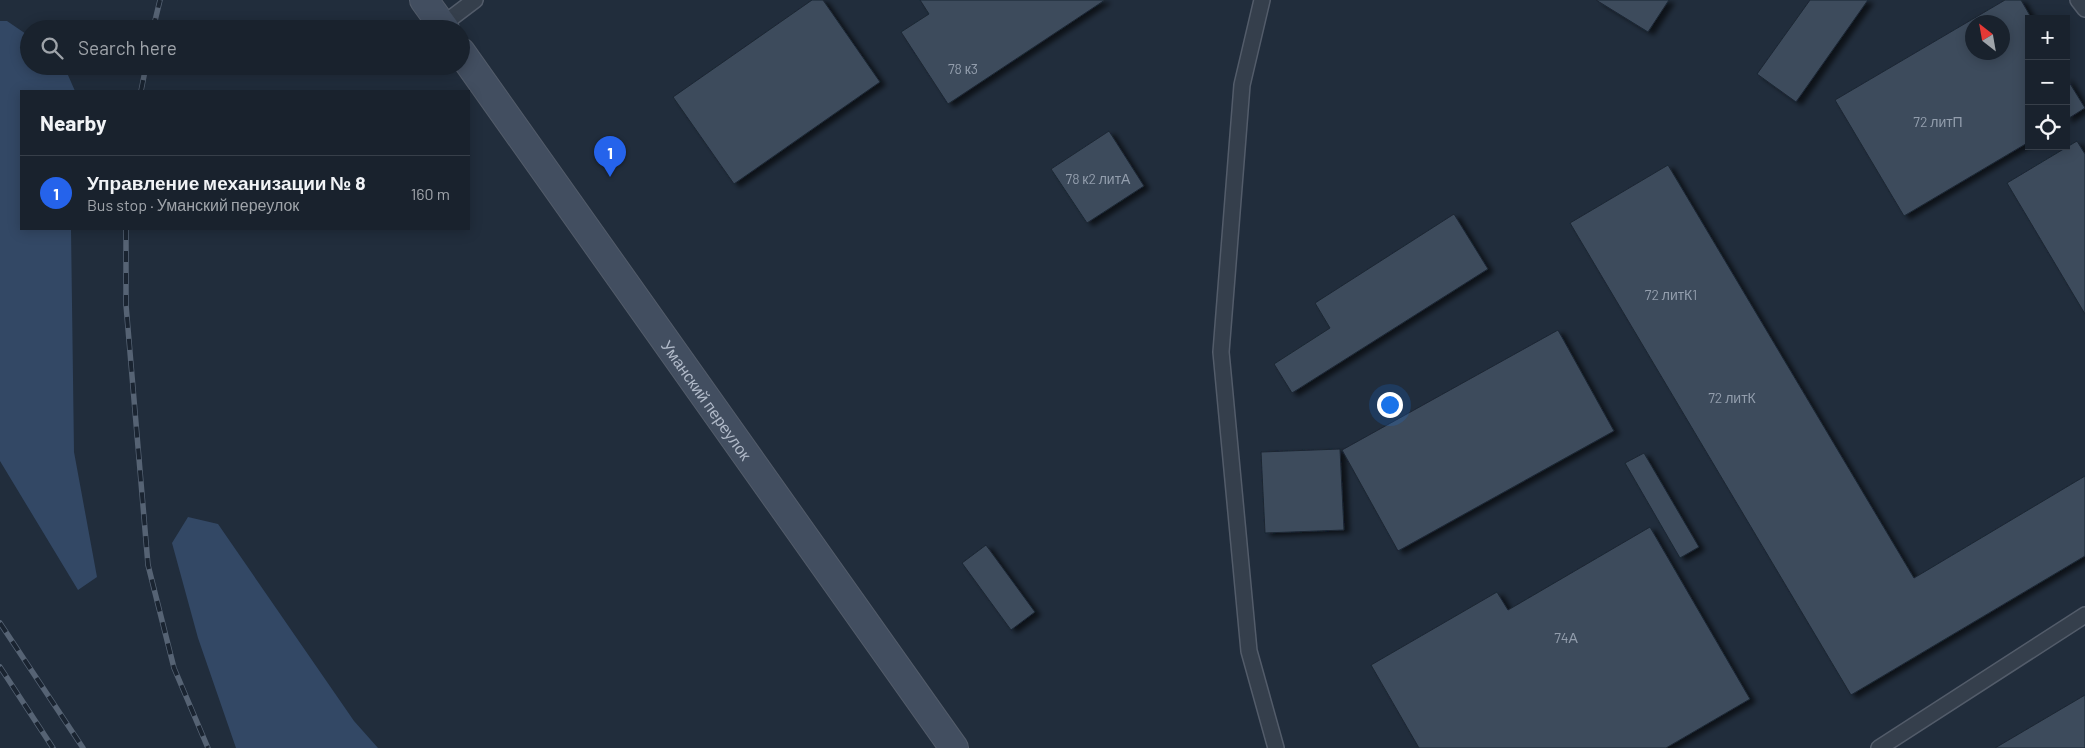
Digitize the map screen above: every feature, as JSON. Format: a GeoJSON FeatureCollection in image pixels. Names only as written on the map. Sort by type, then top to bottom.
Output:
{"type":"FeatureCollection","features":[{"type":"Feature","properties":{"kind":"street"},"geometry":{"type":"LineString","coordinates":[[424,0],[438,20]]}},
{"type":"Feature","properties":{"kind":"street","name":"Уманский переулок"},"geometry":{"type":"LineString","coordinates":[[470,65],[954,748]]}},
{"type":"Feature","properties":{"kind":"lane"},"geometry":{"type":"LineString","coordinates":[[451,20],[475,0]]}},
{"type":"Feature","properties":{"kind":"lane"},"geometry":{"type":"LineString","coordinates":[[1262,0],[1242,85],[1221,352],[1249,652],[1276,748]]}},
{"type":"Feature","properties":{"kind":"lane"},"geometry":{"type":"LineString","coordinates":[[2078,0],[2085,9]]}},
{"type":"Feature","properties":{"kind":"lane"},"geometry":{"type":"LineString","coordinates":[[1879,748],[2085,615]]}},
{"type":"Feature","properties":{"kind":"water"},"geometry":{"type":"Polygon","coordinates":[[[0,21],[7,21],[20,30],[20,75],[68,75],[75,90],[20,90],[20,230],[71,230],[74,452],[97,577],[78,590],[0,461],[0,21]]]}},
{"type":"Feature","properties":{"kind":"water"},"geometry":{"type":"Polygon","coordinates":[[[188,517],[218,524],[354,721],[378,748],[236,748],[198,638],[172,543],[188,517]]]}},
{"type":"Feature","properties":{"kind":"building"},"geometry":{"type":"Polygon","coordinates":[[[812,0],[823,0],[880,82],[734,184],[673,97],[812,0]]]}},
{"type":"Feature","properties":{"kind":"building"},"geometry":{"type":"Polygon","coordinates":[[[920,0],[1105,0],[948,104],[901,32],[929,14],[920,0]]]}},
{"type":"Feature","properties":{"kind":"building"},"geometry":{"type":"Polygon","coordinates":[[[1596,0],[1669,0],[1648,32],[1596,0]]]}},
{"type":"Feature","properties":{"kind":"building"},"geometry":{"type":"Polygon","coordinates":[[[1810,0],[1868,0],[1796,102],[1757,74],[1810,0]]]}},
{"type":"Feature","properties":{"kind":"building"},"geometry":{"type":"Polygon","coordinates":[[[2005,0],[2021,0],[2030,15],[2025,15],[2025,144],[1904,216],[1835,100],[1965,24],[1965,60],[2010,60],[2010,15],[1980,15],[2005,0]]]}},
{"type":"Feature","properties":{"kind":"building"},"geometry":{"type":"Polygon","coordinates":[[[2070,84],[2085,108],[2070,117],[2070,84]]]}},
{"type":"Feature","properties":{"kind":"building"},"geometry":{"type":"Polygon","coordinates":[[[1109,131],[1144,186],[1087,223],[1051,169],[1109,131]]]}},
{"type":"Feature","properties":{"kind":"building"},"geometry":{"type":"Polygon","coordinates":[[[2077,141],[2085,154],[2085,314],[2007,183],[2062,150],[2070,150],[2070,145],[2077,141]]]}},
{"type":"Feature","properties":{"kind":"building"},"geometry":{"type":"Polygon","coordinates":[[[1668,165],[1914,578],[2085,476],[2085,556],[1851,695],[1570,223],[1668,165]]]}},
{"type":"Feature","properties":{"kind":"building"},"geometry":{"type":"Polygon","coordinates":[[[1454,214],[1488,269],[1292,393],[1274,364],[1330,328],[1315,303],[1454,214]]]}},
{"type":"Feature","properties":{"kind":"building"},"geometry":{"type":"Polygon","coordinates":[[[1558,330],[1614,431],[1398,551],[1342,450],[1558,330]]]}},
{"type":"Feature","properties":{"kind":"building"},"geometry":{"type":"Polygon","coordinates":[[[1340,449],[1344,530],[1265,533],[1261,452],[1340,449]]]}},
{"type":"Feature","properties":{"kind":"building"},"geometry":{"type":"Polygon","coordinates":[[[1644,453],[1699,547],[1680,558],[1625,463],[1644,453]]]}},
{"type":"Feature","properties":{"kind":"building"},"geometry":{"type":"Polygon","coordinates":[[[1650,527],[1750,699],[1666,748],[1419,748],[1371,665],[1497,592],[1508,610],[1650,527]]]}},
{"type":"Feature","properties":{"kind":"building"},"geometry":{"type":"Polygon","coordinates":[[[986,545],[1035,612],[1011,630],[962,563],[986,545]]]}},
{"type":"Feature","properties":{"kind":"building"},"geometry":{"type":"Polygon","coordinates":[[[2085,695],[2085,748],[1995,748],[2085,695]]]}},
{"type":"Feature","properties":{"kind":"railway"},"geometry":{"type":"LineString","coordinates":[[155,20],[160,0]]}},
{"type":"Feature","properties":{"kind":"railway"},"geometry":{"type":"LineString","coordinates":[[141,90],[144,75]]}},
{"type":"Feature","properties":{"kind":"railway"},"geometry":{"type":"LineString","coordinates":[[126,230],[126,305],[148,565],[174,668],[208,748]]}},
{"type":"Feature","properties":{"kind":"railway"},"geometry":{"type":"LineString","coordinates":[[0,623],[83,748]]}},
{"type":"Feature","properties":{"kind":"railway"},"geometry":{"type":"LineString","coordinates":[[0,667],[53,748]]}},
{"type":"Feature","properties":{"kind":"place","name":"Управление механизации № 8"},"geometry":{"type":"Point","coordinates":[610,177]}}]}
